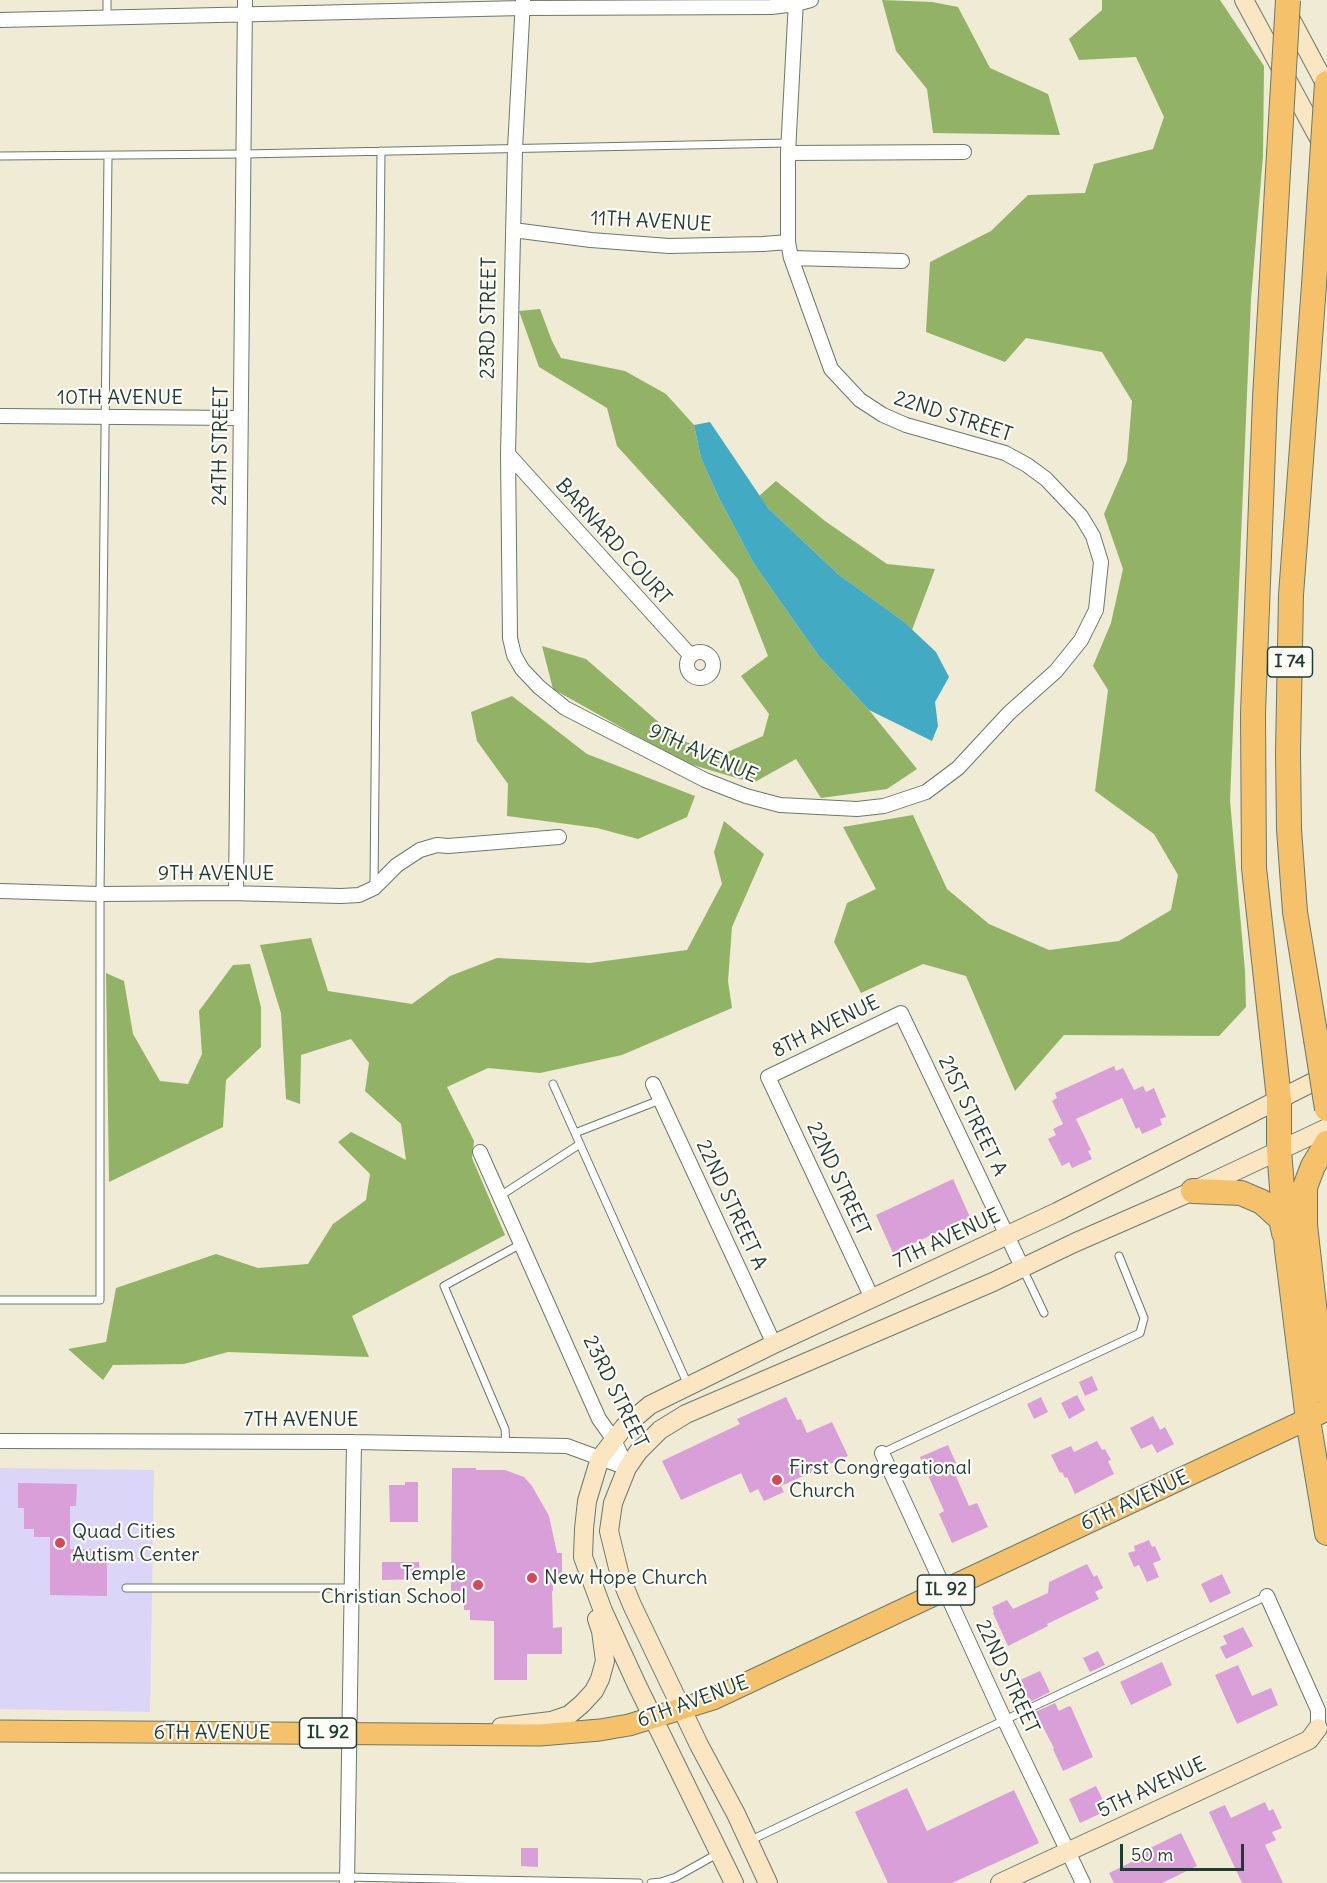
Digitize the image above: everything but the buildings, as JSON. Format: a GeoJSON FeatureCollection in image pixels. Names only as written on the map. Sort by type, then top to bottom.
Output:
{"type":"FeatureCollection","features":[{"type":"Feature","properties":{"kind":"highway"},"geometry":{"type":"LineString","coordinates":[[1287,1250],[1279,1150],[1279,1099],[1254,868],[1253,713],[1265,398],[1288,0]]}},
{"type":"Feature","properties":{"kind":"highway","name":"I 74"},"geometry":{"type":"LineString","coordinates":[[1327,85],[1291,595],[1288,752],[1289,829],[1295,912],[1327,1109]]}},
{"type":"Feature","properties":{"kind":"highway"},"geometry":{"type":"LineString","coordinates":[[1327,1143],[1313,1166],[1305,1187],[1305,1225],[1327,1394]]}},
{"type":"Feature","properties":{"kind":"highway"},"geometry":{"type":"LineString","coordinates":[[1192,1191],[1240,1193],[1262,1202],[1281,1220],[1318,1415],[1327,1533]]}},
{"type":"Feature","properties":{"kind":"highway"},"geometry":{"type":"LineString","coordinates":[[1314,1306],[1327,1329]]}},
{"type":"Feature","properties":{"kind":"main road"},"geometry":{"type":"LineString","coordinates":[[1244,0],[1327,152]]}},
{"type":"Feature","properties":{"kind":"main road"},"geometry":{"type":"LineString","coordinates":[[1281,0],[1327,85]]}},
{"type":"Feature","properties":{"kind":"main road","name":"7TH AVENUE"},"geometry":{"type":"LineString","coordinates":[[600,1458],[624,1427],[650,1405],[1138,1172],[1327,1075]]}},
{"type":"Feature","properties":{"kind":"main road"},"geometry":{"type":"LineString","coordinates":[[627,1468],[638,1452],[660,1430],[686,1413],[1023,1269],[1074,1243],[1327,1128]]}},
{"type":"Feature","properties":{"kind":"main road","name":"6TH AVENUE"},"geometry":{"type":"LineString","coordinates":[[0,1731],[570,1733],[629,1725],[713,1699],[1318,1415]]}},
{"type":"Feature","properties":{"kind":"main road"},"geometry":{"type":"LineString","coordinates":[[450,1734],[551,1721],[569,1715],[594,1691],[605,1661],[601,1631],[587,1593],[583,1557],[587,1501],[600,1458]]}},
{"type":"Feature","properties":{"kind":"main road","name":"23RD STREET"},"geometry":{"type":"LineString","coordinates":[[627,1468],[613,1503],[609,1530],[620,1576],[682,1709],[736,1814],[768,1883]]}},
{"type":"Feature","properties":{"kind":"main road"},"geometry":{"type":"LineString","coordinates":[[583,1557],[603,1611],[637,1685],[734,1883]]}},
{"type":"Feature","properties":{"kind":"main road","name":"5TH AVENUE"},"geometry":{"type":"LineString","coordinates":[[1000,1883],[1309,1740],[1318,1728]]}},
{"type":"Feature","properties":{"kind":"street"},"geometry":{"type":"LineString","coordinates":[[0,20],[107,18],[245,7],[523,4],[771,7],[811,0]]}},
{"type":"Feature","properties":{"kind":"street","name":"22ND STREET"},"geometry":{"type":"LineString","coordinates":[[796,2],[789,148],[788,242],[791,258],[831,369],[860,400],[883,415],[906,425],[1005,453],[1020,461],[1047,479],[1081,516],[1093,536],[1101,562],[1096,610],[1082,640],[1056,671]]}},
{"type":"Feature","properties":{"kind":"street","name":"23RD STREET"},"geometry":{"type":"LineString","coordinates":[[510,638],[508,454],[514,149],[523,4]]}},
{"type":"Feature","properties":{"kind":"street","name":"24TH STREET"},"geometry":{"type":"LineString","coordinates":[[236,893],[245,7]]}},
{"type":"Feature","properties":{"kind":"street"},"geometry":{"type":"LineString","coordinates":[[789,148],[964,152]]}},
{"type":"Feature","properties":{"kind":"street","name":"11TH AVENUE"},"geometry":{"type":"LineString","coordinates":[[513,230],[591,240],[669,246],[788,242]]}},
{"type":"Feature","properties":{"kind":"street"},"geometry":{"type":"LineString","coordinates":[[791,258],[902,261]]}},
{"type":"Feature","properties":{"kind":"street","name":"10TH AVENUE"},"geometry":{"type":"LineString","coordinates":[[0,416],[240,418]]}},
{"type":"Feature","properties":{"kind":"street","name":"BARNARD COURT"},"geometry":{"type":"LineString","coordinates":[[508,454],[690,656]]}},
{"type":"Feature","properties":{"kind":"street","name":"9TH AVENUE"},"geometry":{"type":"LineString","coordinates":[[510,638],[514,655],[522,669],[539,687],[565,708],[672,764],[746,796],[780,805],[857,810],[884,806],[926,792],[958,768],[1009,713],[1056,671]]}},
{"type":"Feature","properties":{"kind":"street","name":"9TH AVENUE"},"geometry":{"type":"LineString","coordinates":[[0,891],[100,894],[359,895],[374,888],[397,865],[420,850],[437,846],[559,837]]}},
{"type":"Feature","properties":{"kind":"street","name":"8TH AVENUE"},"geometry":{"type":"LineString","coordinates":[[768,1077],[902,1013]]}},
{"type":"Feature","properties":{"kind":"street","name":"21ST STREET A"},"geometry":{"type":"LineString","coordinates":[[902,1013],[1023,1269]]}},
{"type":"Feature","properties":{"kind":"street","name":"22ND STREET"},"geometry":{"type":"LineString","coordinates":[[768,1077],[872,1298]]}},
{"type":"Feature","properties":{"kind":"street","name":"22ND STREET A"},"geometry":{"type":"LineString","coordinates":[[652,1084],[774,1344]]}},
{"type":"Feature","properties":{"kind":"street","name":"23RD STREET"},"geometry":{"type":"LineString","coordinates":[[480,1152],[599,1419],[614,1440],[627,1468]]}},
{"type":"Feature","properties":{"kind":"street","name":"7TH AVENUE"},"geometry":{"type":"LineString","coordinates":[[0,1441],[354,1442],[567,1446],[627,1468]]}},
{"type":"Feature","properties":{"kind":"street"},"geometry":{"type":"LineString","coordinates":[[346,1880],[354,1442]]}},
{"type":"Feature","properties":{"kind":"street","name":"22ND STREET"},"geometry":{"type":"LineString","coordinates":[[882,1453],[1005,1721],[1083,1883]]}},
{"type":"Feature","properties":{"kind":"street"},"geometry":{"type":"LineString","coordinates":[[1267,1596],[1318,1710],[1318,1728]]}},
{"type":"Feature","properties":{"kind":"lane"},"geometry":{"type":"LineString","coordinates":[[107,0],[107,18]]}},
{"type":"Feature","properties":{"kind":"lane"},"geometry":{"type":"LineString","coordinates":[[0,156],[789,148]]}},
{"type":"Feature","properties":{"kind":"lane"},"geometry":{"type":"LineString","coordinates":[[374,888],[381,151]]}},
{"type":"Feature","properties":{"kind":"lane"},"geometry":{"type":"LineString","coordinates":[[0,1300],[100,1300],[100,894],[108,156]]}},
{"type":"Feature","properties":{"kind":"lane"},"geometry":{"type":"LineString","coordinates":[[553,1084],[688,1385]]}},
{"type":"Feature","properties":{"kind":"lane"},"geometry":{"type":"LineString","coordinates":[[575,1134],[660,1100]]}},
{"type":"Feature","properties":{"kind":"lane"},"geometry":{"type":"LineString","coordinates":[[500,1196],[580,1144]]}},
{"type":"Feature","properties":{"kind":"lane"},"geometry":{"type":"LineString","coordinates":[[506,1444],[505,1429],[444,1287],[521,1244]]}},
{"type":"Feature","properties":{"kind":"lane"},"geometry":{"type":"LineString","coordinates":[[882,1453],[1140,1333],[1144,1318],[1119,1256]]}},
{"type":"Feature","properties":{"kind":"lane"},"geometry":{"type":"LineString","coordinates":[[1023,1269],[1044,1312]]}},
{"type":"Feature","properties":{"kind":"lane"},"geometry":{"type":"LineString","coordinates":[[126,1588],[352,1588]]}},
{"type":"Feature","properties":{"kind":"lane"},"geometry":{"type":"LineString","coordinates":[[749,1841],[1267,1596]]}},
{"type":"Feature","properties":{"kind":"lane"},"geometry":{"type":"LineString","coordinates":[[651,1883],[676,1877],[719,1852]]}},
{"type":"Feature","properties":{"kind":"lane"},"geometry":{"type":"LineString","coordinates":[[0,1877],[639,1883]]}},
{"type":"Feature","properties":{"kind":"shaded area"},"geometry":{"type":"Polygon","coordinates":[[[0,1468],[154,1470],[150,1712],[0,1709],[0,1468]]]}},
{"type":"Feature","properties":{"kind":"green space"},"geometry":{"type":"Polygon","coordinates":[[[882,0],[932,2],[958,7],[990,68],[1048,94],[1060,135],[933,133],[927,89],[896,51],[882,0]]]}},
{"type":"Feature","properties":{"kind":"green space"},"geometry":{"type":"Polygon","coordinates":[[[1102,0],[1220,0],[1264,66],[1263,156],[1251,299],[1230,800],[1246,1007],[1219,1036],[1064,1035],[1015,1091],[966,976],[923,964],[861,993],[834,942],[847,903],[876,889],[843,827],[913,815],[947,889],[989,924],[1049,950],[1119,941],[1171,910],[1178,875],[1154,834],[1095,791],[1108,690],[1093,666],[1111,623],[1123,569],[1104,514],[1127,461],[1132,401],[1102,352],[1026,338],[1005,362],[926,332],[930,262],[991,231],[1028,195],[1085,193],[1094,164],[1153,149],[1164,117],[1136,57],[1079,60],[1069,39],[1102,10],[1102,0]]]}},
{"type":"Feature","properties":{"kind":"green space"},"geometry":{"type":"Polygon","coordinates":[[[540,309],[561,358],[625,371],[666,394],[694,425],[701,458],[754,564],[818,655],[869,710],[917,769],[887,789],[821,798],[796,759],[753,783],[683,762],[553,689],[542,646],[586,659],[678,739],[721,755],[763,736],[769,714],[741,676],[768,656],[738,579],[617,446],[607,408],[539,367],[519,311],[540,309]]]}},
{"type":"Feature","properties":{"kind":"green space"},"geometry":{"type":"Polygon","coordinates":[[[776,481],[825,521],[887,564],[935,569],[912,630],[838,574],[768,508],[759,496],[776,481]]]}},
{"type":"Feature","properties":{"kind":"green space"},"geometry":{"type":"Polygon","coordinates":[[[512,696],[587,754],[695,796],[687,817],[638,839],[597,828],[507,816],[508,784],[477,741],[471,712],[512,696]]]}},
{"type":"Feature","properties":{"kind":"green space"},"geometry":{"type":"Polygon","coordinates":[[[724,821],[764,854],[732,927],[728,981],[732,1008],[622,1055],[540,1073],[488,1068],[447,1087],[474,1141],[472,1158],[505,1235],[352,1316],[369,1357],[228,1352],[184,1364],[113,1365],[103,1380],[68,1349],[106,1342],[116,1288],[216,1254],[258,1268],[308,1264],[333,1224],[366,1200],[370,1174],[338,1142],[351,1132],[406,1160],[401,1124],[365,1091],[369,1063],[351,1039],[301,1055],[300,1104],[286,1099],[281,1013],[260,945],[311,938],[328,991],[412,1004],[450,976],[497,958],[590,963],[687,950],[722,884],[714,852],[724,821]]]}},
{"type":"Feature","properties":{"kind":"green space"},"geometry":{"type":"Polygon","coordinates":[[[250,964],[261,1007],[261,1047],[226,1080],[223,1127],[109,1182],[106,973],[124,981],[133,1034],[160,1081],[188,1084],[202,1054],[199,1011],[233,965],[250,964]]]}},
{"type":"Feature","properties":{"kind":"water"},"geometry":{"type":"Polygon","coordinates":[[[710,422],[768,508],[838,574],[903,621],[936,652],[949,677],[935,702],[938,726],[932,741],[869,710],[818,655],[754,564],[701,458],[694,425],[710,422]]]}},
{"type":"Feature","properties":{"kind":"place","name":"First Congregational Church"},"geometry":{"type":"Point","coordinates":[777,1480]}},
{"type":"Feature","properties":{"kind":"place","name":"Quad Cities Autism Center"},"geometry":{"type":"Point","coordinates":[60,1543]}},
{"type":"Feature","properties":{"kind":"place","name":"New Hope Church"},"geometry":{"type":"Point","coordinates":[532,1578]}},
{"type":"Feature","properties":{"kind":"place","name":"Temple Christian School"},"geometry":{"type":"Point","coordinates":[478,1585]}}]}
